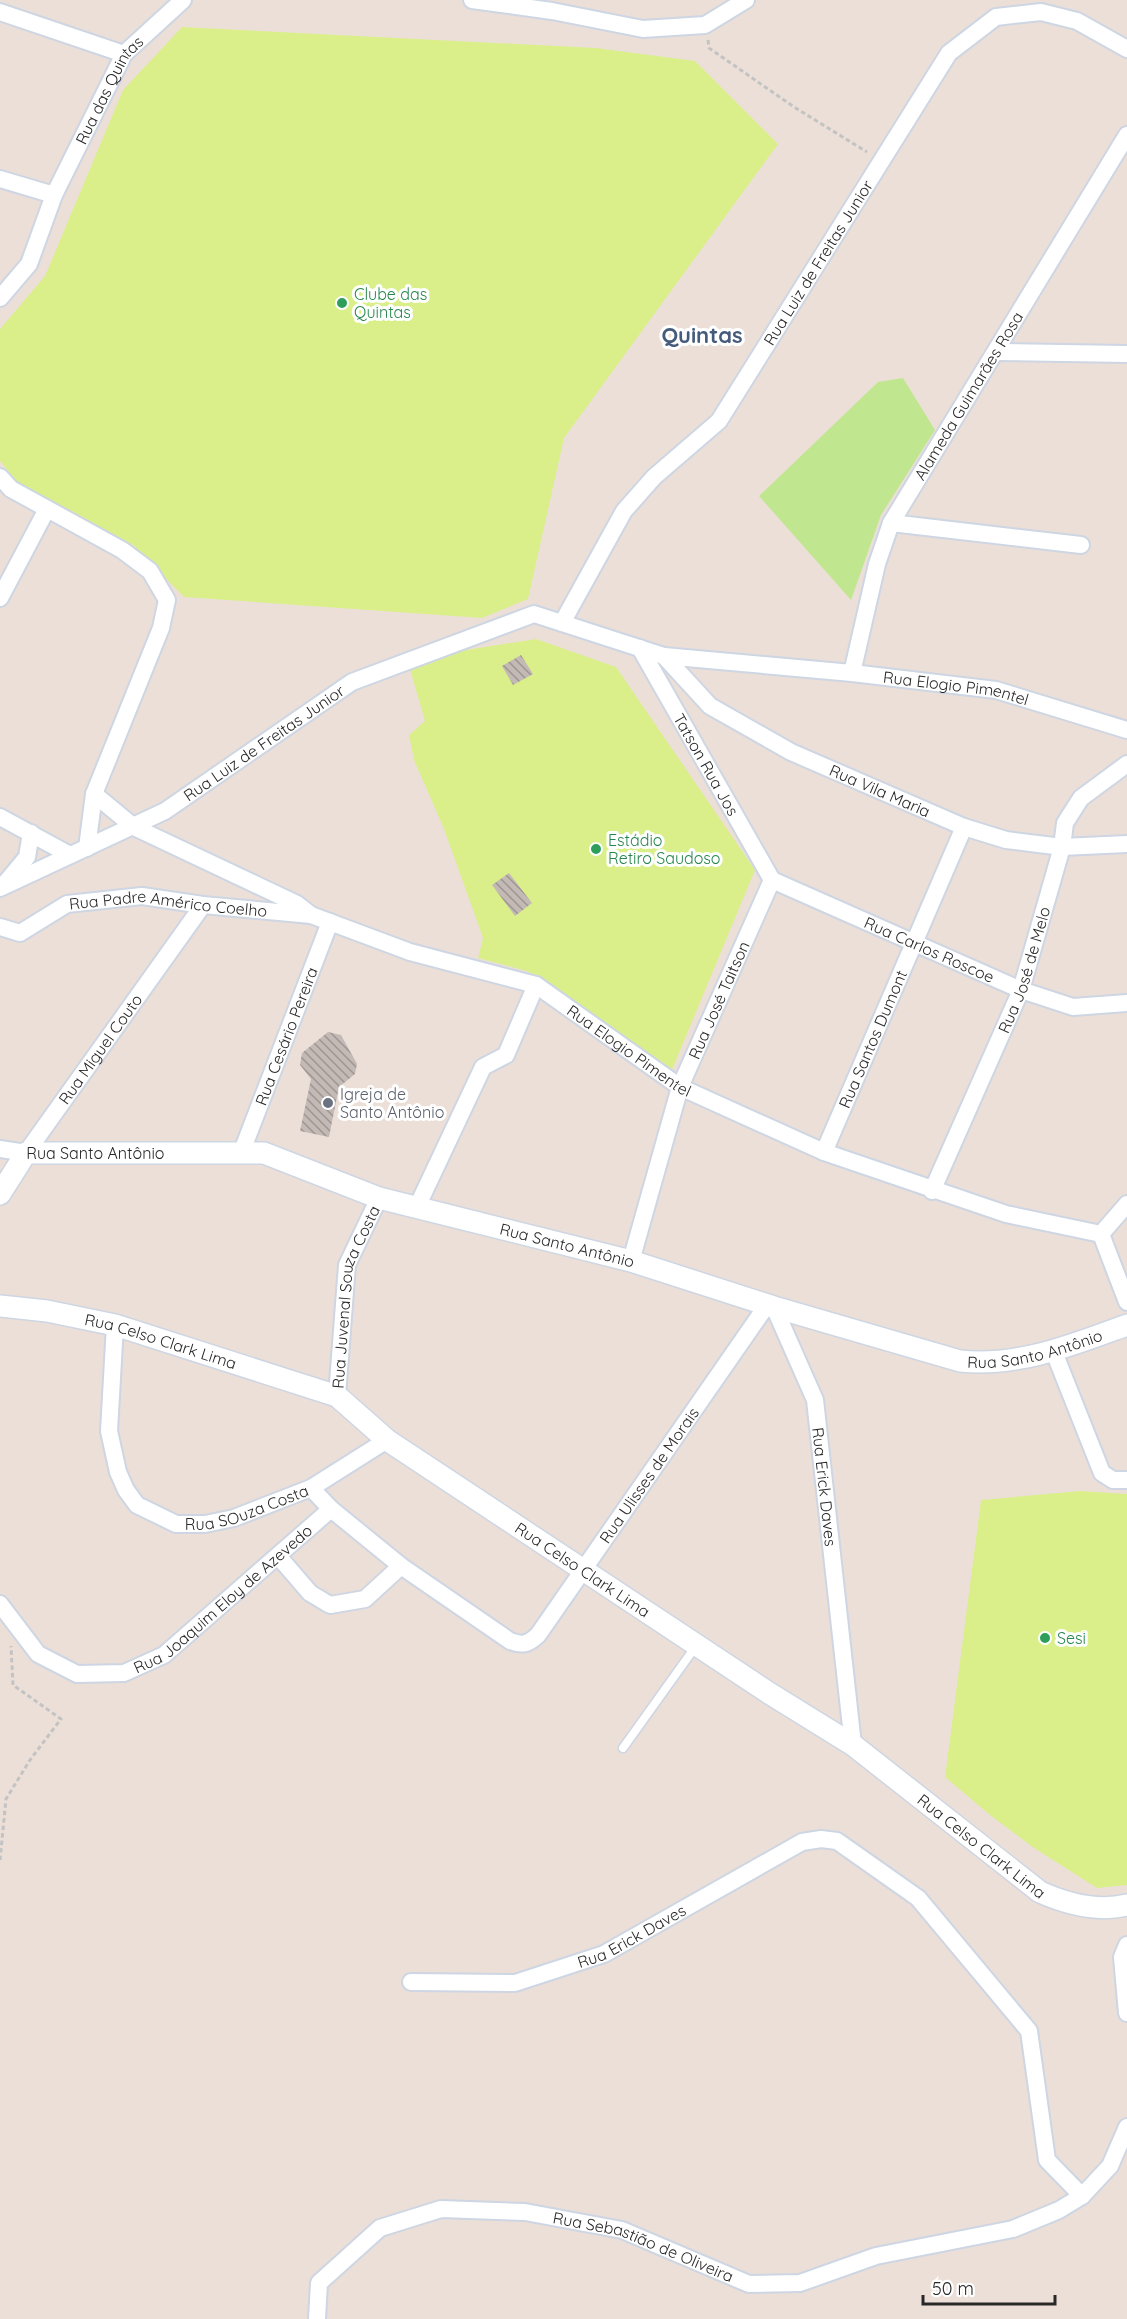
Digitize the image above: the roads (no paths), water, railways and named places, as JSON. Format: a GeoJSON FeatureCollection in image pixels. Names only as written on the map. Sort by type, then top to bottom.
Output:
{"type":"FeatureCollection","features":[{"type":"Feature","properties":{"kind":"street"},"geometry":{"type":"LineString","coordinates":[[183,0],[197,0]]}},
{"type":"Feature","properties":{"kind":"street","name":"Rua das Quintas"},"geometry":{"type":"LineString","coordinates":[[0,298],[30,264],[54,195],[124,54],[183,0]]}},
{"type":"Feature","properties":{"kind":"street"},"geometry":{"type":"LineString","coordinates":[[472,0],[552,11],[643,29],[705,25],[746,0]]}},
{"type":"Feature","properties":{"kind":"street"},"geometry":{"type":"LineString","coordinates":[[0,12],[124,54]]}},
{"type":"Feature","properties":{"kind":"street","name":"Rua Luiz de Freitas Junior"},"geometry":{"type":"LineString","coordinates":[[562,623],[624,511],[654,477],[719,421],[949,53],[996,17],[1041,12],[1077,21],[1127,49]]}},
{"type":"Feature","properties":{"kind":"street","name":"Alameda Guimarães Rosa"},"geometry":{"type":"LineString","coordinates":[[852,673],[877,564],[891,523],[1127,135]]}},
{"type":"Feature","properties":{"kind":"street"},"geometry":{"type":"LineString","coordinates":[[0,179],[54,195]]}},
{"type":"Feature","properties":{"kind":"street"},"geometry":{"type":"LineString","coordinates":[[996,352],[1127,354]]}},
{"type":"Feature","properties":{"kind":"street"},"geometry":{"type":"LineString","coordinates":[[0,477],[11,489],[122,550],[150,572],[167,600],[161,628],[94,794],[87,848]]}},
{"type":"Feature","properties":{"kind":"street"},"geometry":{"type":"LineString","coordinates":[[0,598],[47,509]]}},
{"type":"Feature","properties":{"kind":"street"},"geometry":{"type":"LineString","coordinates":[[891,523],[1081,545]]}},
{"type":"Feature","properties":{"kind":"street","name":"Rua Luiz de Freitas Junior"},"geometry":{"type":"LineString","coordinates":[[0,888],[165,811],[352,682],[534,614]]}},
{"type":"Feature","properties":{"kind":"street","name":"Rua Elogio Pimentel"},"geometry":{"type":"LineString","coordinates":[[534,614],[664,656],[852,673],[996,690],[1127,730]]}},
{"type":"Feature","properties":{"kind":"street","name":"Tatson Rua Jos"},"geometry":{"type":"LineString","coordinates":[[640,648],[772,880]]}},
{"type":"Feature","properties":{"kind":"street","name":"Rua Vila Maria"},"geometry":{"type":"LineString","coordinates":[[664,656],[710,706],[791,752],[963,827],[1006,840],[1062,847],[1127,844]]}},
{"type":"Feature","properties":{"kind":"street","name":"Rua José de Melo"},"geometry":{"type":"LineString","coordinates":[[932,1191],[1022,990],[1062,847],[1065,823],[1081,798],[1127,764]]}},
{"type":"Feature","properties":{"kind":"street","name":"Rua Elogio Pimentel"},"geometry":{"type":"LineString","coordinates":[[94,794],[134,827],[297,904],[311,915],[410,952],[536,985],[680,1087],[824,1152],[932,1191],[1006,1214],[1101,1233]]}},
{"type":"Feature","properties":{"kind":"street"},"geometry":{"type":"LineString","coordinates":[[0,817],[70,855]]}},
{"type":"Feature","properties":{"kind":"street","name":"Rua Santos Dumont"},"geometry":{"type":"LineString","coordinates":[[824,1152],[963,827]]}},
{"type":"Feature","properties":{"kind":"street","name":"Rua Luiz de Freitas Junior"},"geometry":{"type":"LineString","coordinates":[[0,888],[13,876],[27,857],[31,833]]}},
{"type":"Feature","properties":{"kind":"street","name":"Rua Carlos Roscoe"},"geometry":{"type":"LineString","coordinates":[[772,880],[1022,990],[1073,1007],[1127,1003]]}},
{"type":"Feature","properties":{"kind":"street","name":"Rua José Taitson"},"geometry":{"type":"LineString","coordinates":[[631,1261],[680,1087],[772,880]]}},
{"type":"Feature","properties":{"kind":"street","name":"Rua Padre Américo Coelho"},"geometry":{"type":"LineString","coordinates":[[0,927],[20,933],[67,904],[142,896],[203,905],[311,915]]}},
{"type":"Feature","properties":{"kind":"street","name":"Rua Miguel Couto"},"geometry":{"type":"LineString","coordinates":[[0,1194],[26,1153],[203,905]]}},
{"type":"Feature","properties":{"kind":"street","name":"Rua Cesário Pereira"},"geometry":{"type":"LineString","coordinates":[[242,1151],[330,922]]}},
{"type":"Feature","properties":{"kind":"street"},"geometry":{"type":"LineString","coordinates":[[417,1207],[483,1067],[506,1055],[536,985]]}},
{"type":"Feature","properties":{"kind":"street","name":"Rua Santo Antônio"},"geometry":{"type":"LineString","coordinates":[[0,1149],[26,1153],[242,1151],[264,1153],[379,1198],[631,1261],[770,1306],[960,1361],[990,1364],[1054,1352],[1127,1325]]}},
{"type":"Feature","properties":{"kind":"street","name":"Rua Juvenal Souza Costa"},"geometry":{"type":"LineString","coordinates":[[337,1396],[348,1265],[379,1198]]}},
{"type":"Feature","properties":{"kind":"street"},"geometry":{"type":"LineString","coordinates":[[1127,1204],[1101,1233],[1127,1302]]}},
{"type":"Feature","properties":{"kind":"street","name":"Rua Celso Clark Lima"},"geometry":{"type":"LineString","coordinates":[[0,1306],[47,1311],[115,1325],[337,1396],[387,1440],[853,1745],[1041,1892],[1065,1903],[1117,1908],[1127,1905]]}},
{"type":"Feature","properties":{"kind":"street","name":"Rua Ulisses de Morais"},"geometry":{"type":"LineString","coordinates":[[401,1566],[510,1641],[520,1645],[529,1643],[538,1635],[583,1567],[770,1306]]}},
{"type":"Feature","properties":{"kind":"street","name":"Rua Erick Daves"},"geometry":{"type":"LineString","coordinates":[[770,1306],[815,1400],[853,1745]]}},
{"type":"Feature","properties":{"kind":"street","name":"Rua SOuza Costa"},"geometry":{"type":"LineString","coordinates":[[115,1325],[109,1431],[118,1472],[126,1490],[137,1505],[176,1524],[205,1524],[234,1518],[311,1488],[387,1440]]}},
{"type":"Feature","properties":{"kind":"street"},"geometry":{"type":"LineString","coordinates":[[1054,1352],[1102,1473],[1113,1480],[1127,1480]]}},
{"type":"Feature","properties":{"kind":"street"},"geometry":{"type":"LineString","coordinates":[[279,1557],[310,1593],[335,1606],[365,1599],[401,1566],[331,1509],[311,1488]]}},
{"type":"Feature","properties":{"kind":"street","name":"Rua Joaquim Eloy de Azevedo"},"geometry":{"type":"LineString","coordinates":[[0,1604],[9,1620],[38,1654],[77,1674],[124,1673],[164,1655],[279,1557],[331,1509]]}},
{"type":"Feature","properties":{"kind":"street","name":"Rua Erick Daves"},"geometry":{"type":"LineString","coordinates":[[411,1982],[515,1983],[604,1954],[802,1842],[821,1839],[837,1841],[918,1898],[1029,2031],[1047,2160],[1082,2196]]}},
{"type":"Feature","properties":{"kind":"street"},"geometry":{"type":"LineString","coordinates":[[1127,1945],[1122,1957],[1127,2013]]}},
{"type":"Feature","properties":{"kind":"street","name":"Rua Sebastião de Oliveira"},"geometry":{"type":"LineString","coordinates":[[317,2319],[319,2283],[381,2228],[441,2209],[525,2212],[622,2230],[749,2284],[800,2283],[876,2256],[1013,2229],[1059,2210],[1082,2196],[1110,2166],[1127,2127]]}},
{"type":"Feature","properties":{"kind":"lane"},"geometry":{"type":"LineString","coordinates":[[623,1748],[697,1644]]}},
{"type":"Feature","properties":{"kind":"place","name":"Clube das Quintas"},"geometry":{"type":"Point","coordinates":[342,303]}},
{"type":"Feature","properties":{"kind":"place","name":"Estádio Retiro Saudoso"},"geometry":{"type":"Point","coordinates":[596,849]}},
{"type":"Feature","properties":{"kind":"place","name":"Igreja de Santo Antônio"},"geometry":{"type":"Point","coordinates":[328,1103]}},
{"type":"Feature","properties":{"kind":"place","name":"Sesi"},"geometry":{"type":"Point","coordinates":[1045,1638]}},
{"type":"Feature","properties":{"kind":"district","name":"Quintas"},"geometry":{"type":"Point","coordinates":[702,335]}}]}
